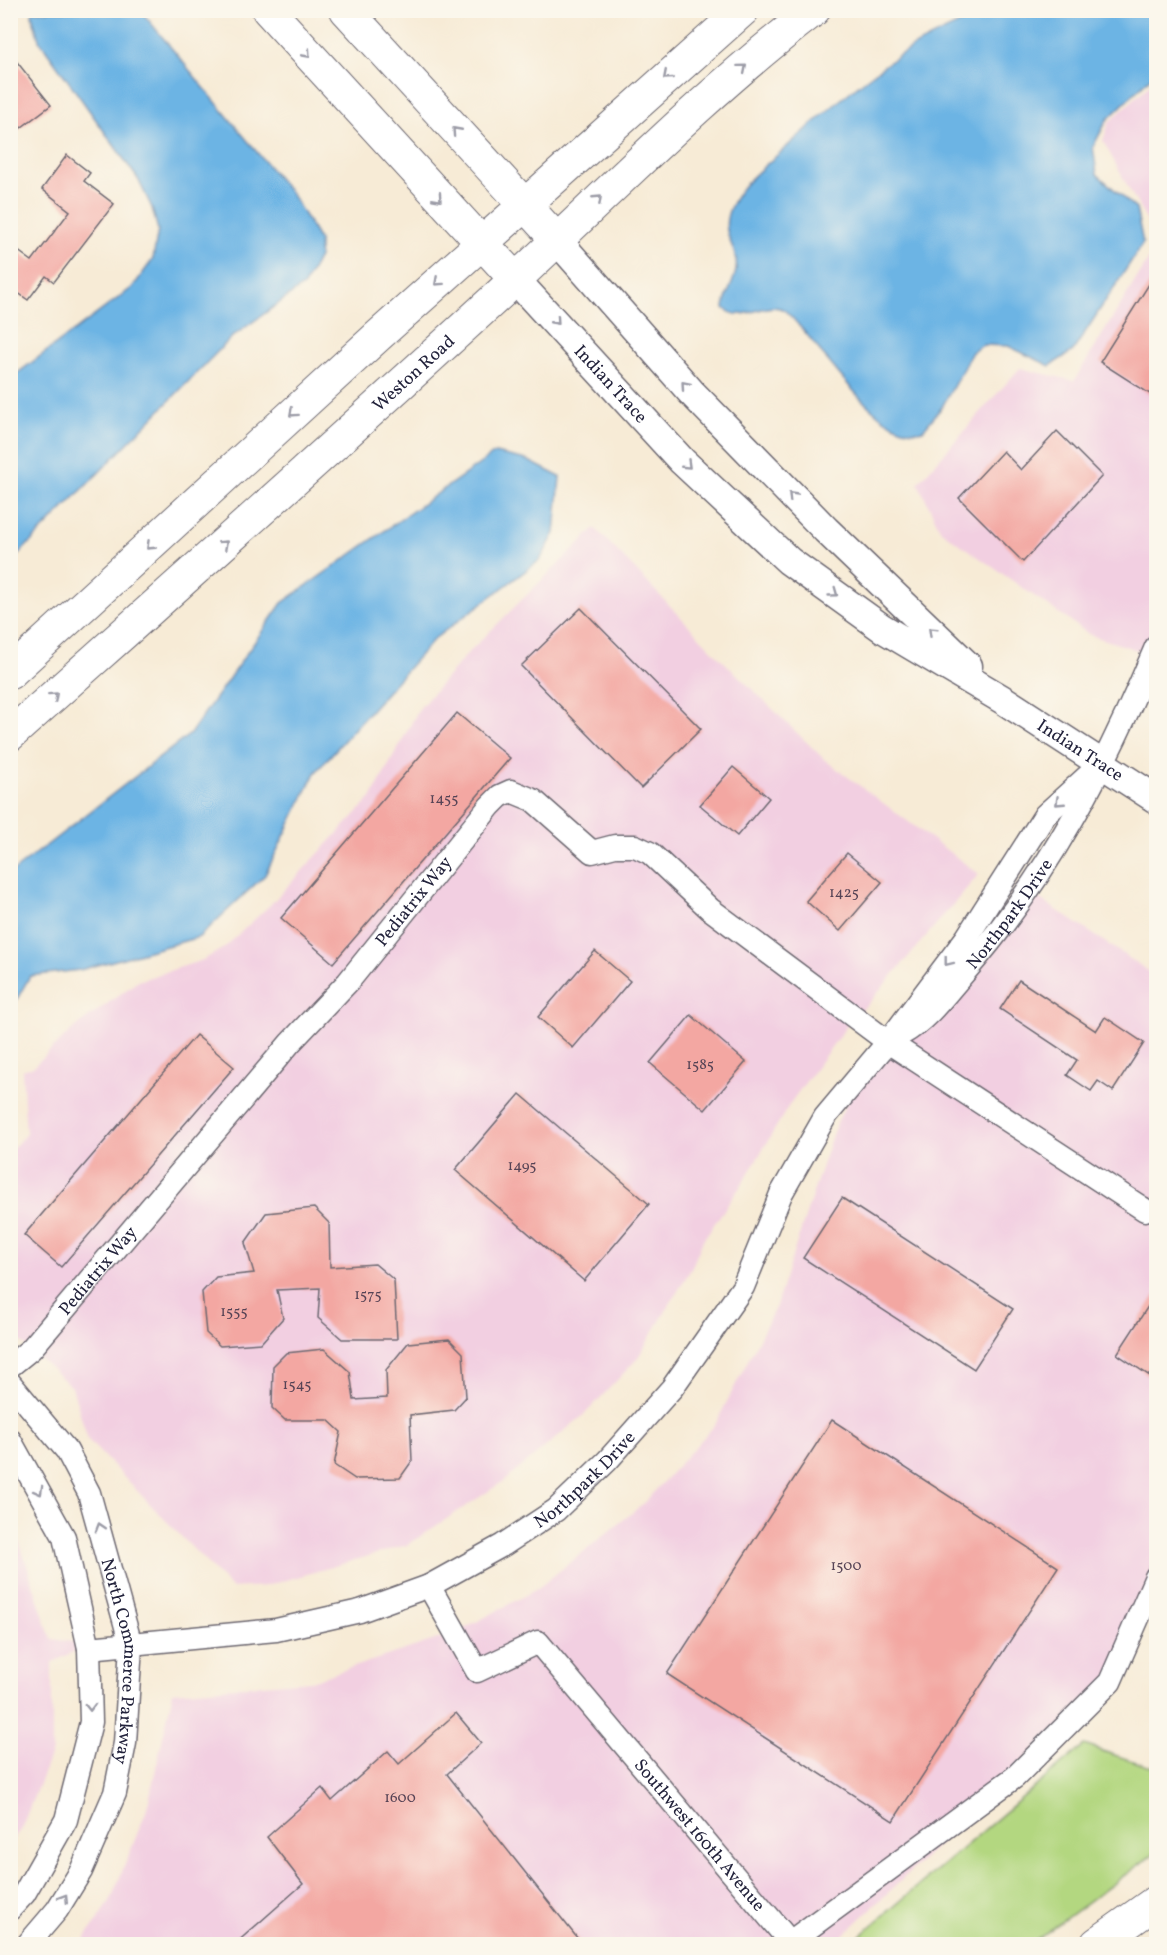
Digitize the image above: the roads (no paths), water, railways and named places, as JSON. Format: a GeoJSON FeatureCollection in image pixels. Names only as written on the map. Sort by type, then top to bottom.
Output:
{"type":"FeatureCollection","features":[{"type":"Feature","properties":{"kind":"highway"},"geometry":{"type":"LineString","coordinates":[[1097,1944],[1156,1902]]}},
{"type":"Feature","properties":{"kind":"main road","name":"Indian Trace"},"geometry":{"type":"LineString","coordinates":[[268,10],[515,279]]}},
{"type":"Feature","properties":{"kind":"main road","name":"Indian Trace"},"geometry":{"type":"LineString","coordinates":[[346,10],[556,239]]}},
{"type":"Feature","properties":{"kind":"main road"},"geometry":{"type":"LineString","coordinates":[[10,673],[524,204],[743,10]]}},
{"type":"Feature","properties":{"kind":"main road","name":"Weston Road"},"geometry":{"type":"LineString","coordinates":[[10,735],[515,279],[708,98],[814,10]]}},
{"type":"Feature","properties":{"kind":"street","name":"Indian Trace"},"geometry":{"type":"LineString","coordinates":[[556,239],[691,392],[826,530],[1005,701]]}},
{"type":"Feature","properties":{"kind":"street","name":"Indian Trace"},"geometry":{"type":"LineString","coordinates":[[515,279],[682,461],[789,561],[882,628],[1005,701],[1156,799]]}},
{"type":"Feature","properties":{"kind":"street","name":"Northpark Drive"},"geometry":{"type":"LineString","coordinates":[[89,1648],[276,1630],[360,1611],[429,1587],[503,1545],[556,1510],[608,1461],[672,1388],[743,1287],[781,1194],[825,1117],[888,1042],[967,937],[1045,815],[1102,763],[1128,715],[1156,647]]}},
{"type":"Feature","properties":{"kind":"street","name":"Pediatrix Way"},"geometry":{"type":"LineString","coordinates":[[10,1366],[31,1349],[290,1043],[348,982],[490,807],[500,796],[511,791],[533,800],[592,852],[615,846],[635,846],[650,853],[710,909],[888,1042]]}},
{"type":"Feature","properties":{"kind":"street"},"geometry":{"type":"LineString","coordinates":[[888,1042],[1145,1210]]}},
{"type":"Feature","properties":{"kind":"street","name":"North Commerce Parkway"},"geometry":{"type":"LineString","coordinates":[[10,1383],[67,1451],[89,1493],[131,1645],[124,1743],[115,1793],[81,1871],[57,1910],[28,1944]]}},
{"type":"Feature","properties":{"kind":"street","name":"North Commerce Parkway"},"geometry":{"type":"LineString","coordinates":[[10,1440],[64,1537],[89,1648],[91,1722],[66,1820],[24,1894],[10,1909]]}},
{"type":"Feature","properties":{"kind":"street","name":"Southwest 160th Avenue"},"geometry":{"type":"LineString","coordinates":[[429,1587],[477,1671],[538,1642],[790,1942],[1015,1777],[1110,1682],[1156,1576]]}},
{"type":"Feature","properties":{"kind":"water"},"geometry":{"type":"Polygon","coordinates":[[[990,10],[1156,11],[1156,72],[1107,120],[1093,147],[1097,174],[1136,209],[1143,243],[1073,351],[1050,366],[1008,346],[983,345],[972,352],[942,407],[923,430],[905,430],[886,421],[867,405],[783,309],[775,307],[738,314],[731,313],[724,308],[736,270],[735,254],[726,224],[732,204],[754,175],[863,81],[915,46],[990,10]]]}},
{"type":"Feature","properties":{"kind":"water"},"geometry":{"type":"Polygon","coordinates":[[[33,11],[141,11],[293,196],[319,240],[319,257],[304,285],[232,337],[11,562],[11,378],[133,287],[153,259],[158,230],[152,208],[138,179],[39,40],[33,11]]]}},
{"type":"Feature","properties":{"kind":"water"},"geometry":{"type":"Polygon","coordinates":[[[495,453],[527,460],[560,477],[555,533],[540,560],[434,639],[315,773],[265,875],[199,937],[80,970],[30,976],[13,1006],[13,1045],[11,1048],[11,873],[190,734],[282,603],[495,453]]]}}]}
